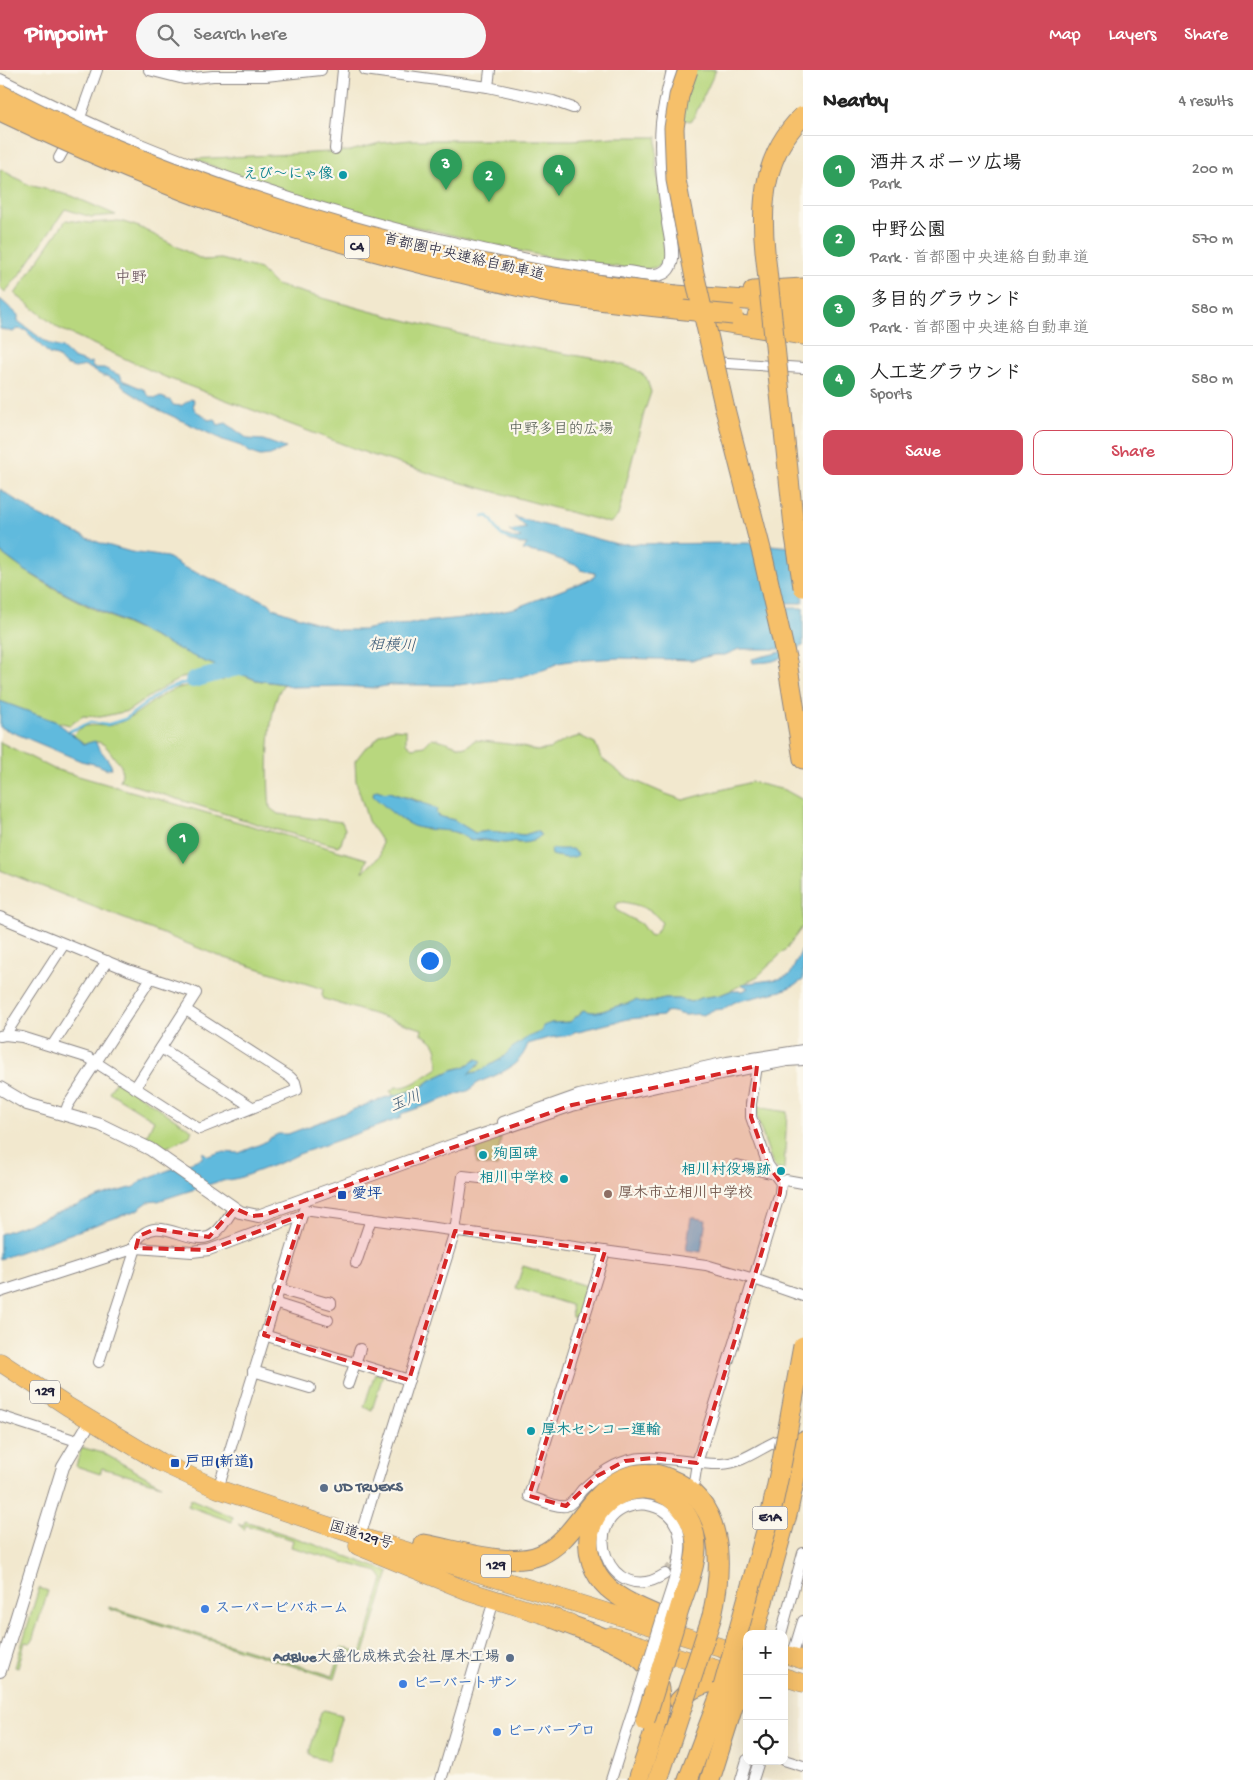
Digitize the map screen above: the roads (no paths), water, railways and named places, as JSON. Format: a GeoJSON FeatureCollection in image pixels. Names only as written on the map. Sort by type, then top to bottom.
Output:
{"type":"FeatureCollection","features":[{"type":"Feature","properties":{"kind":"highway"},"geometry":{"type":"LineString","coordinates":[[688,70],[679,96],[674,128],[676,180],[694,273],[724,405],[787,662],[803,759]]}},
{"type":"Feature","properties":{"kind":"highway","name":"首都圏中央連絡自動車道"},"geometry":{"type":"LineString","coordinates":[[0,94],[60,124],[138,158],[240,196],[302,217],[426,251],[489,266],[615,287],[803,304]]}},
{"type":"Feature","properties":{"kind":"highway","name":"首都圏中央連絡自動車道"},"geometry":{"type":"LineString","coordinates":[[0,111],[108,160],[233,209],[362,248],[427,265],[548,292],[676,310],[803,319]]}},
{"type":"Feature","properties":{"kind":"highway"},"geometry":{"type":"LineString","coordinates":[[801,118],[782,141],[770,167],[764,198],[763,228],[794,526],[803,587]]}},
{"type":"Feature","properties":{"kind":"highway"},"geometry":{"type":"LineString","coordinates":[[676,294],[803,288]]}},
{"type":"Feature","properties":{"kind":"highway"},"geometry":{"type":"LineString","coordinates":[[548,292],[577,300],[803,335]]}},
{"type":"Feature","properties":{"kind":"highway","name":"E1A"},"geometry":{"type":"LineString","coordinates":[[694,1780],[739,1685],[803,1346]]}},
{"type":"Feature","properties":{"kind":"highway","name":"国道129号"},"geometry":{"type":"LineString","coordinates":[[0,1362],[84,1430],[218,1489],[371,1540],[743,1654]]}},
{"type":"Feature","properties":{"kind":"highway","name":"国道129号"},"geometry":{"type":"LineString","coordinates":[[0,1374],[84,1430],[155,1471],[215,1500],[743,1665]]}},
{"type":"Feature","properties":{"kind":"highway","name":"E1A"},"geometry":{"type":"LineString","coordinates":[[755,1630],[787,1516],[803,1441]]}},
{"type":"Feature","properties":{"kind":"highway"},"geometry":{"type":"LineString","coordinates":[[424,1544],[503,1560],[517,1560],[540,1555],[557,1545],[595,1499],[618,1480],[633,1475],[649,1473],[677,1481],[688,1489],[700,1502],[708,1515],[715,1533],[718,1548],[718,1588],[712,1616],[658,1780]]}},
{"type":"Feature","properties":{"kind":"highway"},"geometry":{"type":"LineString","coordinates":[[626,1780],[645,1721],[673,1611],[692,1568],[696,1550],[695,1534],[690,1518],[681,1506],[671,1499],[658,1493],[644,1490],[630,1491],[617,1496],[605,1505],[595,1517],[590,1529],[587,1542],[590,1559],[598,1577],[609,1589],[624,1600],[673,1611]]}},
{"type":"Feature","properties":{"kind":"highway","name":"129"},"geometry":{"type":"LineString","coordinates":[[244,1498],[363,1527],[673,1611],[743,1642]]}},
{"type":"Feature","properties":{"kind":"highway","name":"129"},"geometry":{"type":"LineString","coordinates":[[358,1546],[468,1591],[555,1619],[739,1685]]}},
{"type":"Feature","properties":{"kind":"highway"},"geometry":{"type":"LineString","coordinates":[[555,1619],[632,1651],[645,1661],[654,1674],[660,1696],[659,1709],[638,1780]]}},
{"type":"Feature","properties":{"kind":"highway"},"geometry":{"type":"LineString","coordinates":[[791,1659],[803,1672]]}},
{"type":"Feature","properties":{"kind":"highway","name":"E1A"},"geometry":{"type":"LineString","coordinates":[[710,1780],[743,1672]]}},
{"type":"Feature","properties":{"kind":"highway"},"geometry":{"type":"LineString","coordinates":[[788,1678],[803,1683]]}},
{"type":"Feature","properties":{"kind":"highway"},"geometry":{"type":"LineString","coordinates":[[648,1780],[670,1714],[684,1695],[707,1683],[717,1681],[732,1681],[739,1685]]}},
{"type":"Feature","properties":{"kind":"highway"},"geometry":{"type":"LineString","coordinates":[[688,1780],[739,1685]]}},
{"type":"Feature","properties":{"kind":"highway"},"geometry":{"type":"LineString","coordinates":[[716,1780],[739,1685]]}},
{"type":"Feature","properties":{"kind":"highway"},"geometry":{"type":"LineString","coordinates":[[788,1691],[803,1696]]}},
{"type":"Feature","properties":{"kind":"street"},"geometry":{"type":"LineString","coordinates":[[59,158],[80,118],[97,70]]}},
{"type":"Feature","properties":{"kind":"street"},"geometry":{"type":"LineString","coordinates":[[149,70],[213,76],[266,76],[321,70]]}},
{"type":"Feature","properties":{"kind":"street"},"geometry":{"type":"LineString","coordinates":[[335,149],[343,70]]}},
{"type":"Feature","properties":{"kind":"street"},"geometry":{"type":"LineString","coordinates":[[365,70],[488,87],[553,101],[573,108]]}},
{"type":"Feature","properties":{"kind":"street"},"geometry":{"type":"LineString","coordinates":[[488,87],[490,70]]}},
{"type":"Feature","properties":{"kind":"street"},"geometry":{"type":"LineString","coordinates":[[0,78],[80,118],[190,163],[279,195],[341,214],[438,239],[544,262],[655,275],[663,273],[673,259],[661,173],[660,138],[664,106],[672,70]]}},
{"type":"Feature","properties":{"kind":"street"},"geometry":{"type":"LineString","coordinates":[[704,361],[803,368]]}},
{"type":"Feature","properties":{"kind":"street"},"geometry":{"type":"LineString","coordinates":[[0,917],[107,961],[196,993],[136,1088]]}},
{"type":"Feature","properties":{"kind":"street"},"geometry":{"type":"LineString","coordinates":[[2,1036],[64,944]]}},
{"type":"Feature","properties":{"kind":"street"},"geometry":{"type":"LineString","coordinates":[[52,1046],[107,961]]}},
{"type":"Feature","properties":{"kind":"street"},"geometry":{"type":"LineString","coordinates":[[65,1113],[68,1105],[151,978]]}},
{"type":"Feature","properties":{"kind":"street"},"geometry":{"type":"LineString","coordinates":[[2,1036],[22,1037],[89,1058],[199,1129],[297,1090],[295,1082],[186,1010]]}},
{"type":"Feature","properties":{"kind":"street"},"geometry":{"type":"LineString","coordinates":[[161,1048],[252,1107]]}},
{"type":"Feature","properties":{"kind":"street"},"geometry":{"type":"LineString","coordinates":[[459,1143],[493,1126],[579,1095],[727,1062],[803,1050]]}},
{"type":"Feature","properties":{"kind":"street"},"geometry":{"type":"LineString","coordinates":[[0,1292],[136,1248],[192,1252],[209,1250],[302,1208],[459,1143],[572,1105],[787,1060],[803,1059]]}},
{"type":"Feature","properties":{"kind":"street"},"geometry":{"type":"LineString","coordinates":[[694,1482],[697,1463],[780,1194],[781,1184],[768,1165],[751,1117],[751,1104],[758,1066]]}},
{"type":"Feature","properties":{"kind":"street"},"geometry":{"type":"LineString","coordinates":[[0,1088],[27,1104],[65,1113],[101,1125],[160,1156],[246,1214],[258,1216],[302,1208],[455,1231],[706,1264],[803,1296]]}},
{"type":"Feature","properties":{"kind":"street"},"geometry":{"type":"LineString","coordinates":[[737,1165],[775,1174]]}},
{"type":"Feature","properties":{"kind":"street"},"geometry":{"type":"LineString","coordinates":[[363,1527],[455,1231],[463,1176],[480,1178]]}},
{"type":"Feature","properties":{"kind":"street"},"geometry":{"type":"LineString","coordinates":[[781,1184],[786,1180],[803,1183]]}},
{"type":"Feature","properties":{"kind":"street"},"geometry":{"type":"LineString","coordinates":[[100,1362],[136,1248],[135,1242],[139,1236],[155,1229],[163,1228],[201,1238],[209,1237],[216,1232],[230,1205]]}},
{"type":"Feature","properties":{"kind":"street"},"geometry":{"type":"LineString","coordinates":[[218,1489],[302,1208]]}},
{"type":"Feature","properties":{"kind":"street"},"geometry":{"type":"LineString","coordinates":[[356,1264],[371,1219]]}},
{"type":"Feature","properties":{"kind":"street"},"geometry":{"type":"LineString","coordinates":[[605,1251],[529,1496],[560,1506],[566,1506],[572,1503],[597,1476],[625,1461],[652,1458],[721,1464],[733,1462],[760,1451],[779,1440],[803,1434]]}},
{"type":"Feature","properties":{"kind":"street"},"geometry":{"type":"LineString","coordinates":[[278,1289],[316,1297],[331,1304],[328,1302]]}},
{"type":"Feature","properties":{"kind":"street"},"geometry":{"type":"LineString","coordinates":[[274,1303],[328,1320]]}},
{"type":"Feature","properties":{"kind":"street"},"geometry":{"type":"LineString","coordinates":[[264,1335],[409,1380]]}},
{"type":"Feature","properties":{"kind":"street"},"geometry":{"type":"LineString","coordinates":[[348,1384],[360,1349]]}},
{"type":"Feature","properties":{"kind":"street"},"geometry":{"type":"LineString","coordinates":[[253,1370],[294,1389],[310,1388]]}},
{"type":"Feature","properties":{"kind":"street"},"geometry":{"type":"LineString","coordinates":[[0,1416],[84,1430],[63,1467],[4,1647],[0,1671]]}},
{"type":"Feature","properties":{"kind":"street"},"geometry":{"type":"LineString","coordinates":[[611,1780],[641,1685],[673,1611],[680,1539],[677,1527],[665,1512],[650,1505],[630,1506],[618,1513],[608,1524],[604,1537],[604,1552],[610,1566],[621,1576],[635,1582],[650,1581],[665,1574]]}},
{"type":"Feature","properties":{"kind":"street"},"geometry":{"type":"LineString","coordinates":[[782,1630],[803,1554]]}},
{"type":"Feature","properties":{"kind":"street"},"geometry":{"type":"LineString","coordinates":[[441,1780],[494,1600]]}},
{"type":"Feature","properties":{"kind":"street"},"geometry":{"type":"LineString","coordinates":[[791,1659],[803,1621]]}},
{"type":"Feature","properties":{"kind":"street"},"geometry":{"type":"LineString","coordinates":[[788,1761],[803,1766]]}},
{"type":"Feature","properties":{"kind":"street"},"geometry":{"type":"LineString","coordinates":[[741,1780],[746,1765]]}},
{"type":"Feature","properties":{"kind":"street"},"geometry":{"type":"LineString","coordinates":[[753,1780],[758,1765]]}},
{"type":"Feature","properties":{"kind":"water"},"geometry":{"type":"Polygon","coordinates":[[[0,299],[18,315],[18,321],[51,345],[62,348],[73,358],[88,363],[91,362],[93,368],[104,368],[121,376],[122,380],[145,390],[149,396],[157,398],[159,396],[171,401],[173,405],[181,406],[191,399],[194,400],[195,410],[208,420],[215,419],[218,425],[226,423],[248,439],[263,440],[286,448],[270,455],[260,456],[251,453],[241,446],[223,440],[155,408],[125,389],[120,382],[103,376],[86,366],[75,368],[65,365],[57,356],[49,354],[25,330],[17,329],[13,332],[0,329],[0,299]]]}},
{"type":"Feature","properties":{"kind":"water","name":"相模川"},"geometry":{"type":"Polygon","coordinates":[[[0,489],[34,513],[87,538],[131,552],[167,557],[183,567],[269,603],[273,608],[338,630],[364,630],[382,626],[471,617],[515,608],[595,576],[595,573],[581,570],[578,566],[544,554],[523,550],[527,544],[516,543],[507,539],[502,534],[516,539],[521,538],[509,531],[527,528],[514,517],[617,544],[749,543],[803,548],[803,603],[781,603],[782,608],[803,608],[803,646],[775,660],[766,662],[753,663],[752,659],[781,652],[782,649],[739,649],[725,655],[714,655],[693,660],[619,658],[570,661],[558,663],[520,677],[459,685],[391,685],[375,688],[341,686],[291,687],[284,684],[257,680],[203,661],[68,595],[24,570],[0,552],[0,489]]]}},
{"type":"Feature","properties":{"kind":"water"},"geometry":{"type":"Polygon","coordinates":[[[0,701],[57,722],[84,744],[95,741],[112,768],[107,769],[81,761],[0,727],[0,701]]]}},
{"type":"Feature","properties":{"kind":"water"},"geometry":{"type":"Polygon","coordinates":[[[377,790],[431,806],[437,810],[438,816],[454,820],[475,833],[489,831],[524,835],[537,831],[541,835],[532,841],[524,843],[514,841],[504,843],[483,840],[472,841],[455,832],[418,828],[397,816],[373,796],[374,791],[377,790]]]}},
{"type":"Feature","properties":{"kind":"water"},"geometry":{"type":"Polygon","coordinates":[[[572,849],[578,855],[568,858],[552,855],[551,850],[572,849]]]}},
{"type":"Feature","properties":{"kind":"water","name":"玉川"},"geometry":{"type":"Polygon","coordinates":[[[803,947],[803,980],[781,991],[735,1002],[723,1009],[713,1010],[703,1015],[683,1015],[665,1012],[663,1016],[628,1019],[574,1032],[571,1035],[548,1038],[528,1044],[515,1064],[478,1083],[470,1090],[401,1114],[401,1118],[299,1154],[239,1178],[217,1182],[158,1201],[148,1202],[137,1210],[0,1259],[0,1234],[111,1193],[135,1187],[142,1180],[202,1158],[203,1152],[208,1156],[221,1152],[239,1153],[263,1143],[278,1134],[288,1134],[384,1098],[419,1089],[431,1080],[452,1070],[464,1067],[477,1059],[482,1061],[468,1074],[480,1071],[501,1059],[512,1048],[528,1037],[542,1031],[543,1026],[551,1023],[570,1022],[584,1010],[591,1012],[601,1011],[635,1000],[646,1003],[665,999],[679,999],[691,1002],[700,998],[720,995],[730,991],[743,991],[748,988],[741,984],[779,979],[790,975],[803,947]]]}},
{"type":"Feature","properties":{"kind":"water"},"geometry":{"type":"Polygon","coordinates":[[[691,1217],[706,1220],[701,1252],[686,1250],[691,1217]]]}},
{"type":"Feature","properties":{"kind":"waterway"},"geometry":{"type":"LineString","coordinates":[[483,517],[488,516],[500,534],[507,538]]}},
{"type":"Feature","properties":{"kind":"waterway"},"geometry":{"type":"LineString","coordinates":[[193,680],[252,666]]}},
{"type":"Feature","properties":{"kind":"waterway"},"geometry":{"type":"LineString","coordinates":[[70,731],[91,722],[106,725],[125,719],[164,690],[193,680]]}},
{"type":"Feature","properties":{"kind":"tunnel"},"geometry":{"type":"LineString","coordinates":[[665,1574],[681,1552],[688,1526]]}},
{"type":"Feature","properties":{"kind":"place","name":"えび～にゃ像"},"geometry":{"type":"Point","coordinates":[343,175]}},
{"type":"Feature","properties":{"kind":"place","name":"多目的グラウンド"},"geometry":{"type":"Point","coordinates":[446,190]}},
{"type":"Feature","properties":{"kind":"place","name":"人工芝グラウンド"},"geometry":{"type":"Point","coordinates":[559,196]}},
{"type":"Feature","properties":{"kind":"place","name":"中野公園"},"geometry":{"type":"Point","coordinates":[489,202]}},
{"type":"Feature","properties":{"kind":"place","name":"酒井スポーツ広場"},"geometry":{"type":"Point","coordinates":[183,864]}},
{"type":"Feature","properties":{"kind":"place","name":"殉国碑"},"geometry":{"type":"Point","coordinates":[483,1155]}},
{"type":"Feature","properties":{"kind":"place","name":"相川村役場跡"},"geometry":{"type":"Point","coordinates":[781,1171]}},
{"type":"Feature","properties":{"kind":"place","name":"相川中学校"},"geometry":{"type":"Point","coordinates":[564,1179]}},
{"type":"Feature","properties":{"kind":"place","name":"厚木市立相川中学校"},"geometry":{"type":"Point","coordinates":[608,1194]}},
{"type":"Feature","properties":{"kind":"place","name":"愛坪"},"geometry":{"type":"Point","coordinates":[342,1195]}},
{"type":"Feature","properties":{"kind":"place","name":"厚木センコー運輸"},"geometry":{"type":"Point","coordinates":[531,1431]}},
{"type":"Feature","properties":{"kind":"place","name":"戸田(新道)"},"geometry":{"type":"Point","coordinates":[175,1463]}},
{"type":"Feature","properties":{"kind":"place","name":"UD TRUEKS"},"geometry":{"type":"Point","coordinates":[324,1488]}},
{"type":"Feature","properties":{"kind":"place","name":"スーパービバホーム"},"geometry":{"type":"Point","coordinates":[205,1609]}},
{"type":"Feature","properties":{"kind":"place","name":"AdBlue大盛化成株式会社 厚木工場"},"geometry":{"type":"Point","coordinates":[510,1658]}},
{"type":"Feature","properties":{"kind":"place","name":"ビーバートザン"},"geometry":{"type":"Point","coordinates":[403,1684]}},
{"type":"Feature","properties":{"kind":"place","name":"ビーバープロ"},"geometry":{"type":"Point","coordinates":[497,1732]}},
{"type":"Feature","properties":{"kind":"district","name":"中野"},"geometry":{"type":"Point","coordinates":[131,279]}},
{"type":"Feature","properties":{"kind":"park label","name":"中野多目的広場"},"geometry":{"type":"Point","coordinates":[561,430]}}]}
